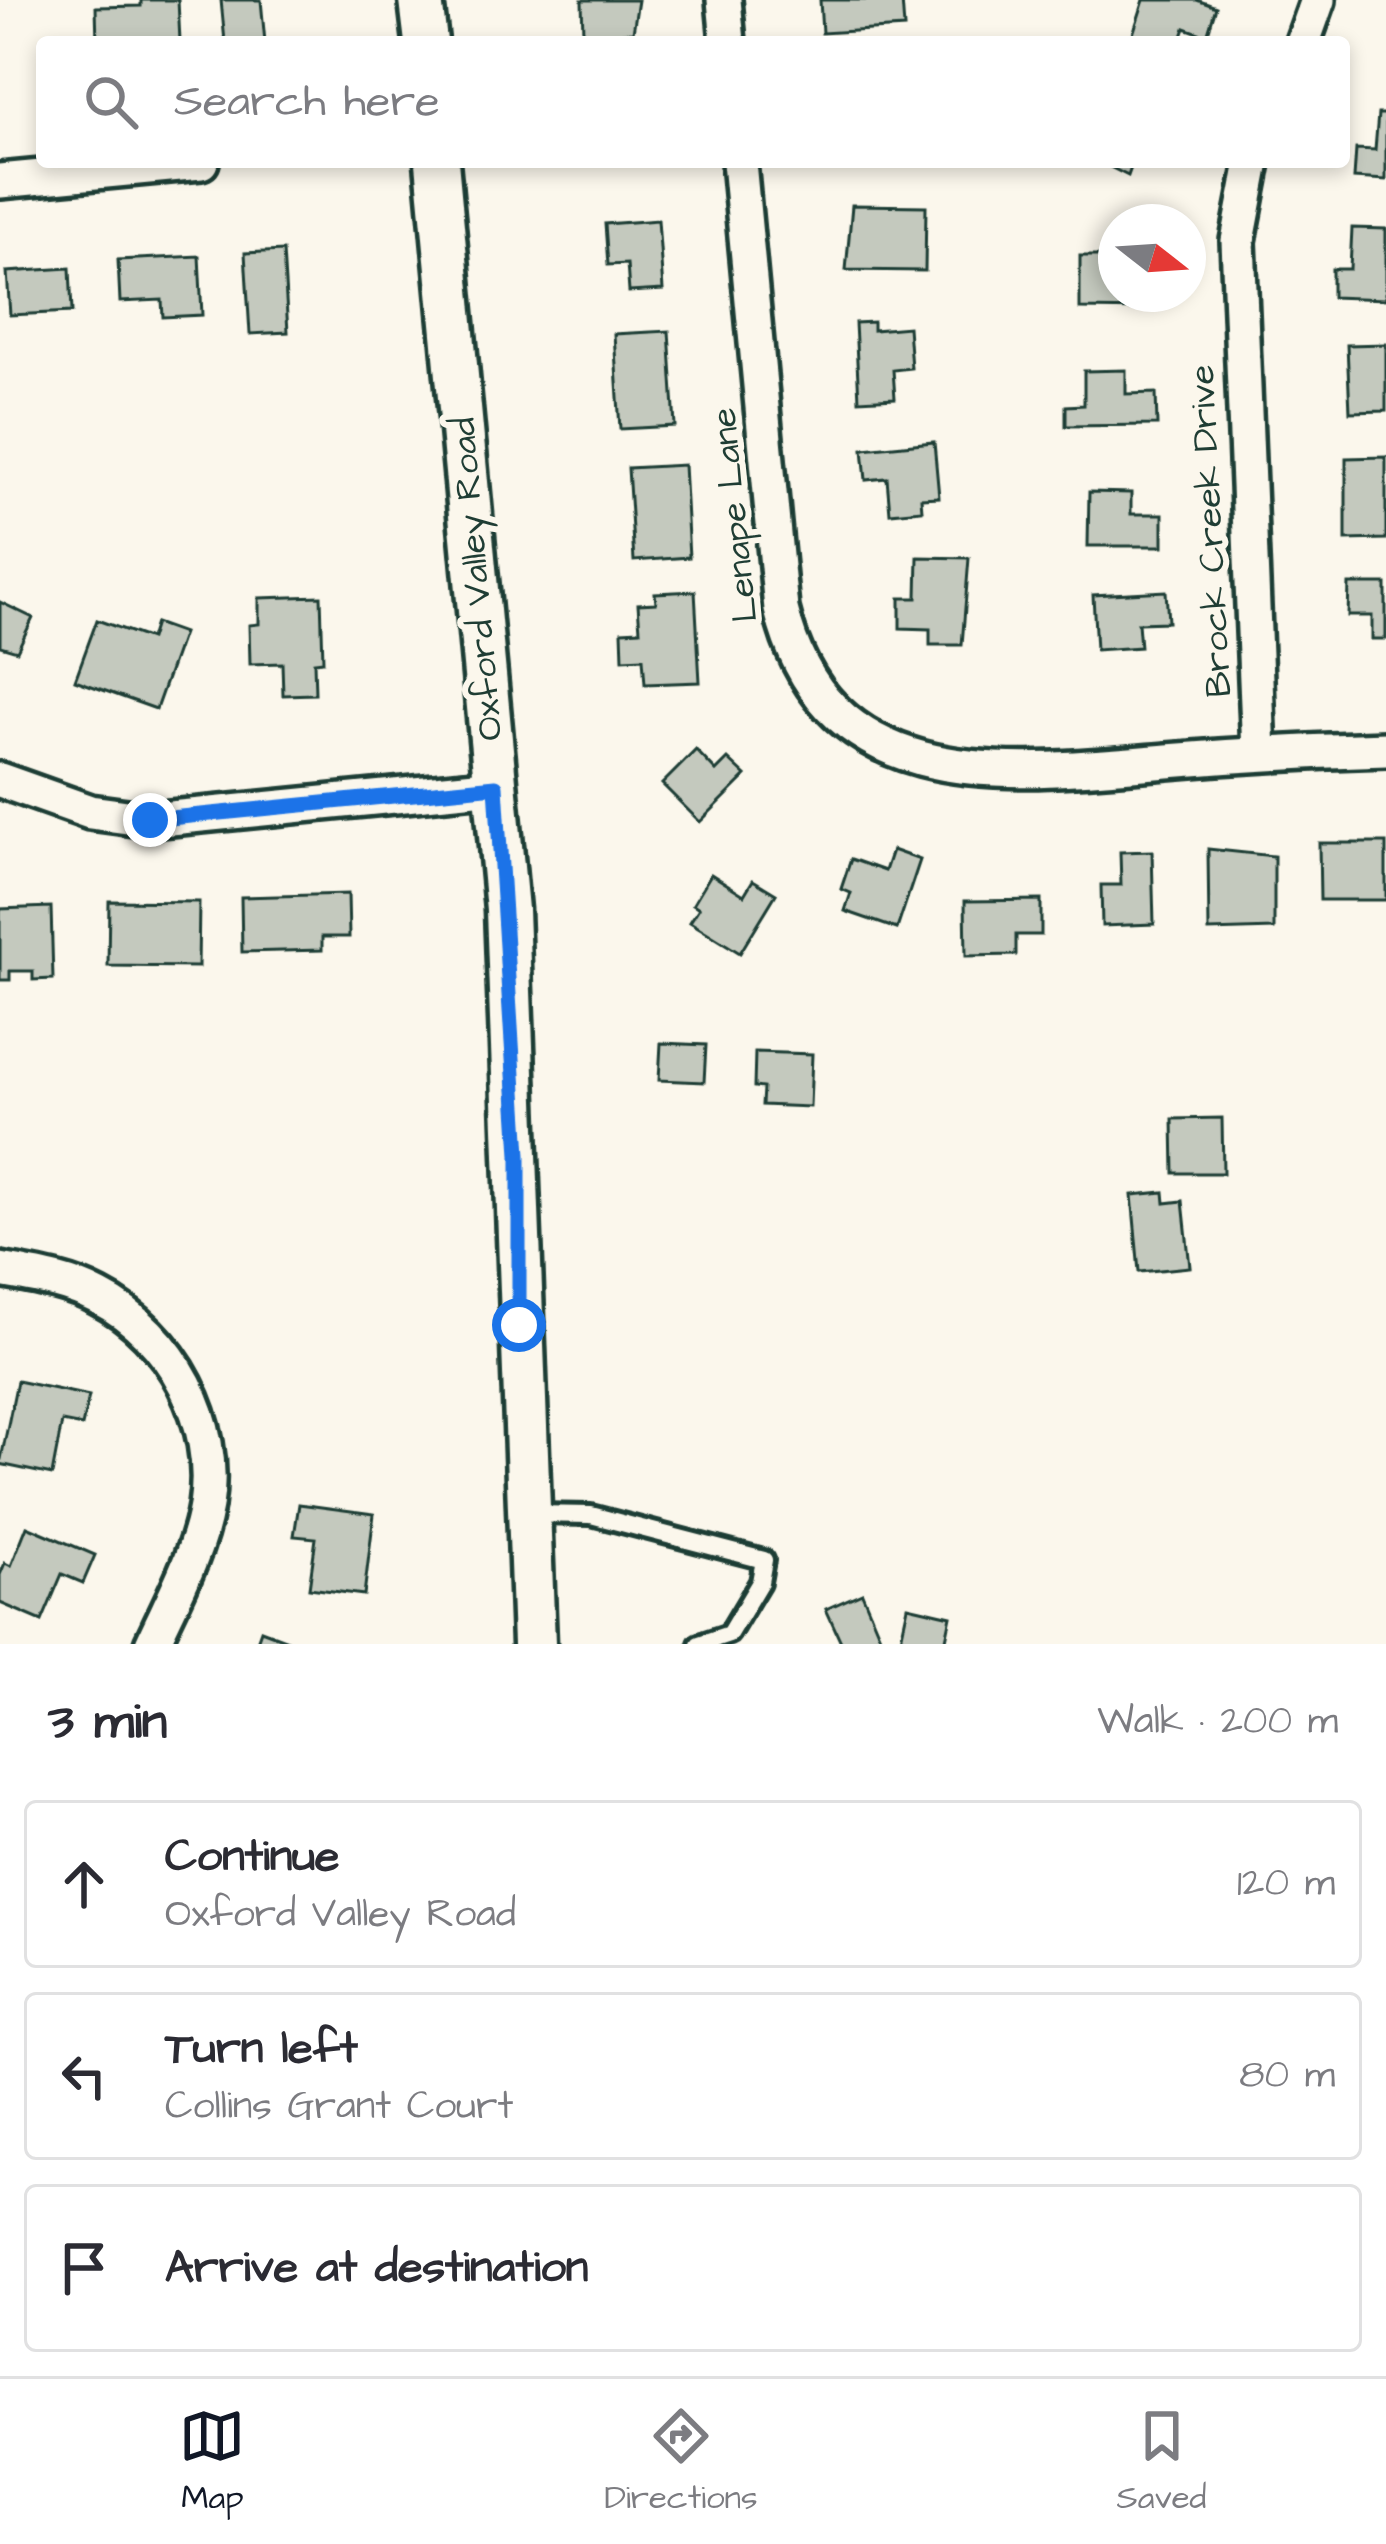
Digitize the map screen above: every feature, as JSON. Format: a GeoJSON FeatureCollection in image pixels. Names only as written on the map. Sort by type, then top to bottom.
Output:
{"type":"FeatureCollection","features":[{"type":"Feature","properties":{"kind":"street"},"geometry":{"type":"LineString","coordinates":[[422,0],[425,36]]}},
{"type":"Feature","properties":{"kind":"street"},"geometry":{"type":"LineString","coordinates":[[724,0],[727,36]]}},
{"type":"Feature","properties":{"kind":"street"},"geometry":{"type":"LineString","coordinates":[[1305,36],[1318,0]]}},
{"type":"Feature","properties":{"kind":"street"},"geometry":{"type":"LineString","coordinates":[[0,181],[138,168]]}},
{"type":"Feature","properties":{"kind":"street","name":"Oxford Valley Road"},"geometry":{"type":"LineString","coordinates":[[438,168],[511,972],[519,1325],[534,1644]]}},
{"type":"Feature","properties":{"kind":"street","name":"Lenape Lane"},"geometry":{"type":"LineString","coordinates":[[740,168],[782,609],[800,668],[823,700],[876,742],[944,766],[985,771],[1386,748]]}},
{"type":"Feature","properties":{"kind":"street","name":"Brock Creek Drive"},"geometry":{"type":"LineString","coordinates":[[1251,168],[1238,241],[1259,754]]}},
{"type":"Feature","properties":{"kind":"street"},"geometry":{"type":"LineString","coordinates":[[0,780],[90,812],[150,820],[496,786]]}},
{"type":"Feature","properties":{"kind":"street"},"geometry":{"type":"LineString","coordinates":[[0,1270],[77,1288],[130,1317],[157,1343],[197,1407],[206,1444],[205,1512],[191,1558],[152,1644]]}},
{"type":"Feature","properties":{"kind":"lane"},"geometry":{"type":"LineString","coordinates":[[531,1514],[591,1515],[722,1545],[764,1560],[760,1582],[729,1634],[699,1644]]}},
{"type":"Feature","properties":{"kind":"building"},"geometry":{"type":"Polygon","coordinates":[[[141,0],[178,0],[180,36],[97,36],[96,7],[141,6],[141,0]]]}},
{"type":"Feature","properties":{"kind":"building"},"geometry":{"type":"Polygon","coordinates":[[[221,0],[261,0],[264,36],[224,36],[221,0]]]}},
{"type":"Feature","properties":{"kind":"building"},"geometry":{"type":"Polygon","coordinates":[[[582,0],[638,0],[633,32],[583,34],[582,0]]]}},
{"type":"Feature","properties":{"kind":"building"},"geometry":{"type":"Polygon","coordinates":[[[820,0],[902,0],[904,28],[822,33],[820,0]]]}},
{"type":"Feature","properties":{"kind":"building"},"geometry":{"type":"Polygon","coordinates":[[[1144,0],[1197,0],[1216,7],[1207,36],[1185,28],[1182,36],[1133,34],[1144,0]]]}},
{"type":"Feature","properties":{"kind":"building"},"geometry":{"type":"Polygon","coordinates":[[[1378,114],[1386,114],[1386,180],[1354,178],[1356,149],[1375,150],[1378,114]]]}},
{"type":"Feature","properties":{"kind":"building"},"geometry":{"type":"Polygon","coordinates":[[[852,205],[926,206],[925,271],[846,270],[852,205]]]}},
{"type":"Feature","properties":{"kind":"building"},"geometry":{"type":"Polygon","coordinates":[[[658,220],[663,290],[629,292],[627,264],[608,265],[605,224],[658,220]]]}},
{"type":"Feature","properties":{"kind":"building"},"geometry":{"type":"Polygon","coordinates":[[[1352,228],[1386,229],[1386,299],[1332,297],[1332,269],[1350,269],[1352,228]]]}},
{"type":"Feature","properties":{"kind":"building"},"geometry":{"type":"Polygon","coordinates":[[[283,251],[288,332],[250,334],[245,253],[283,251]]]}},
{"type":"Feature","properties":{"kind":"building"},"geometry":{"type":"Polygon","coordinates":[[[199,256],[202,315],[163,317],[162,300],[120,302],[118,260],[199,256]]]}},
{"type":"Feature","properties":{"kind":"building"},"geometry":{"type":"Polygon","coordinates":[[[1080,256],[1098,256],[1098,309],[1080,309],[1080,256]]]}},
{"type":"Feature","properties":{"kind":"building"},"geometry":{"type":"Polygon","coordinates":[[[70,268],[72,312],[10,315],[7,272],[70,268]]]}},
{"type":"Feature","properties":{"kind":"building"},"geometry":{"type":"Polygon","coordinates":[[[873,322],[873,330],[908,327],[911,368],[893,370],[895,398],[859,400],[855,323],[873,322]]]}},
{"type":"Feature","properties":{"kind":"building"},"geometry":{"type":"Polygon","coordinates":[[[669,331],[675,426],[620,429],[614,334],[669,331]]]}},
{"type":"Feature","properties":{"kind":"building"},"geometry":{"type":"Polygon","coordinates":[[[1386,344],[1386,411],[1350,412],[1347,345],[1386,344]]]}},
{"type":"Feature","properties":{"kind":"building"},"geometry":{"type":"Polygon","coordinates":[[[1126,370],[1126,394],[1156,393],[1157,425],[1066,426],[1066,406],[1084,405],[1084,371],[1126,370]]]}},
{"type":"Feature","properties":{"kind":"building"},"geometry":{"type":"Polygon","coordinates":[[[934,442],[939,497],[921,498],[922,510],[890,513],[887,478],[866,480],[863,449],[934,442]]]}},
{"type":"Feature","properties":{"kind":"building"},"geometry":{"type":"Polygon","coordinates":[[[1386,457],[1386,539],[1346,540],[1346,458],[1386,457]]]}},
{"type":"Feature","properties":{"kind":"building"},"geometry":{"type":"Polygon","coordinates":[[[684,465],[689,557],[634,561],[628,468],[684,465]]]}},
{"type":"Feature","properties":{"kind":"building"},"geometry":{"type":"Polygon","coordinates":[[[1089,492],[1131,493],[1131,514],[1163,514],[1163,546],[1088,546],[1089,492]]]}},
{"type":"Feature","properties":{"kind":"building"},"geometry":{"type":"Polygon","coordinates":[[[918,557],[969,558],[962,645],[930,645],[930,629],[900,628],[900,598],[917,598],[918,557]]]}},
{"type":"Feature","properties":{"kind":"building"},"geometry":{"type":"Polygon","coordinates":[[[1349,584],[1386,584],[1386,639],[1372,639],[1372,616],[1348,616],[1349,584]]]}},
{"type":"Feature","properties":{"kind":"building"},"geometry":{"type":"Polygon","coordinates":[[[695,591],[700,682],[645,684],[643,658],[623,659],[622,631],[640,630],[638,604],[656,603],[655,593],[695,591]]]}},
{"type":"Feature","properties":{"kind":"building"},"geometry":{"type":"Polygon","coordinates":[[[1166,591],[1168,622],[1138,623],[1140,647],[1096,650],[1093,595],[1166,591]]]}},
{"type":"Feature","properties":{"kind":"building"},"geometry":{"type":"Polygon","coordinates":[[[321,596],[323,661],[314,662],[315,694],[283,695],[282,663],[250,664],[249,625],[259,624],[259,598],[321,596]]]}},
{"type":"Feature","properties":{"kind":"building"},"geometry":{"type":"Polygon","coordinates":[[[0,602],[33,618],[17,651],[0,646],[0,602]]]}},
{"type":"Feature","properties":{"kind":"building"},"geometry":{"type":"Polygon","coordinates":[[[97,620],[150,639],[155,623],[183,633],[156,709],[75,680],[97,620]]]}},
{"type":"Feature","properties":{"kind":"building"},"geometry":{"type":"Polygon","coordinates":[[[696,750],[716,771],[728,759],[746,776],[700,822],[662,784],[696,750]]]}},
{"type":"Feature","properties":{"kind":"building"},"geometry":{"type":"Polygon","coordinates":[[[1319,843],[1386,843],[1386,900],[1320,900],[1319,843]]]}},
{"type":"Feature","properties":{"kind":"building"},"geometry":{"type":"Polygon","coordinates":[[[1208,849],[1274,856],[1274,929],[1209,931],[1208,849]]]}},
{"type":"Feature","properties":{"kind":"building"},"geometry":{"type":"Polygon","coordinates":[[[892,850],[920,860],[897,929],[845,911],[851,893],[841,889],[851,859],[885,871],[892,850]]]}},
{"type":"Feature","properties":{"kind":"building"},"geometry":{"type":"Polygon","coordinates":[[[1152,851],[1154,924],[1102,926],[1101,885],[1121,885],[1120,852],[1152,851]]]}},
{"type":"Feature","properties":{"kind":"building"},"geometry":{"type":"Polygon","coordinates":[[[711,874],[744,895],[753,880],[776,894],[740,953],[690,922],[699,908],[693,904],[711,874]]]}},
{"type":"Feature","properties":{"kind":"building"},"geometry":{"type":"Polygon","coordinates":[[[348,894],[349,937],[322,937],[322,950],[242,952],[241,897],[348,894]]]}},
{"type":"Feature","properties":{"kind":"building"},"geometry":{"type":"Polygon","coordinates":[[[1041,900],[1041,935],[1016,935],[1016,955],[966,956],[965,901],[1041,900]]]}},
{"type":"Feature","properties":{"kind":"building"},"geometry":{"type":"Polygon","coordinates":[[[109,901],[199,902],[198,967],[108,966],[109,901]]]}},
{"type":"Feature","properties":{"kind":"building"},"geometry":{"type":"Polygon","coordinates":[[[51,907],[53,979],[33,980],[33,971],[10,971],[10,980],[0,980],[0,909],[51,907]]]}},
{"type":"Feature","properties":{"kind":"building"},"geometry":{"type":"Polygon","coordinates":[[[661,1043],[706,1045],[704,1082],[659,1080],[661,1043]]]}},
{"type":"Feature","properties":{"kind":"building"},"geometry":{"type":"Polygon","coordinates":[[[755,1052],[812,1054],[810,1107],[762,1105],[763,1088],[754,1087],[755,1052]]]}},
{"type":"Feature","properties":{"kind":"building"},"geometry":{"type":"Polygon","coordinates":[[[1222,1118],[1223,1173],[1174,1173],[1173,1119],[1222,1118]]]}},
{"type":"Feature","properties":{"kind":"building"},"geometry":{"type":"Polygon","coordinates":[[[1164,1192],[1165,1203],[1183,1201],[1190,1267],[1139,1272],[1132,1195],[1164,1192]]]}},
{"type":"Feature","properties":{"kind":"building"},"geometry":{"type":"Polygon","coordinates":[[[17,1381],[89,1396],[82,1426],[62,1422],[52,1475],[0,1464],[17,1381]]]}},
{"type":"Feature","properties":{"kind":"building"},"geometry":{"type":"Polygon","coordinates":[[[299,1504],[374,1514],[364,1595],[309,1588],[316,1538],[294,1536],[299,1504]]]}},
{"type":"Feature","properties":{"kind":"building"},"geometry":{"type":"Polygon","coordinates":[[[27,1526],[95,1555],[83,1583],[62,1574],[42,1621],[0,1603],[0,1575],[5,1563],[11,1566],[27,1526]]]}},
{"type":"Feature","properties":{"kind":"building"},"geometry":{"type":"Polygon","coordinates":[[[862,1593],[881,1638],[842,1644],[826,1609],[862,1593]]]}},
{"type":"Feature","properties":{"kind":"building"},"geometry":{"type":"Polygon","coordinates":[[[908,1606],[951,1616],[945,1644],[900,1643],[908,1606]]]}},
{"type":"Feature","properties":{"kind":"building"},"geometry":{"type":"Polygon","coordinates":[[[261,1630],[298,1644],[256,1644],[261,1630]]]}},
{"type":"Feature","properties":{"kind":"route"},"geometry":{"type":"LineString","coordinates":[[150,820],[496,786],[519,1155],[519,1325]]}}]}
